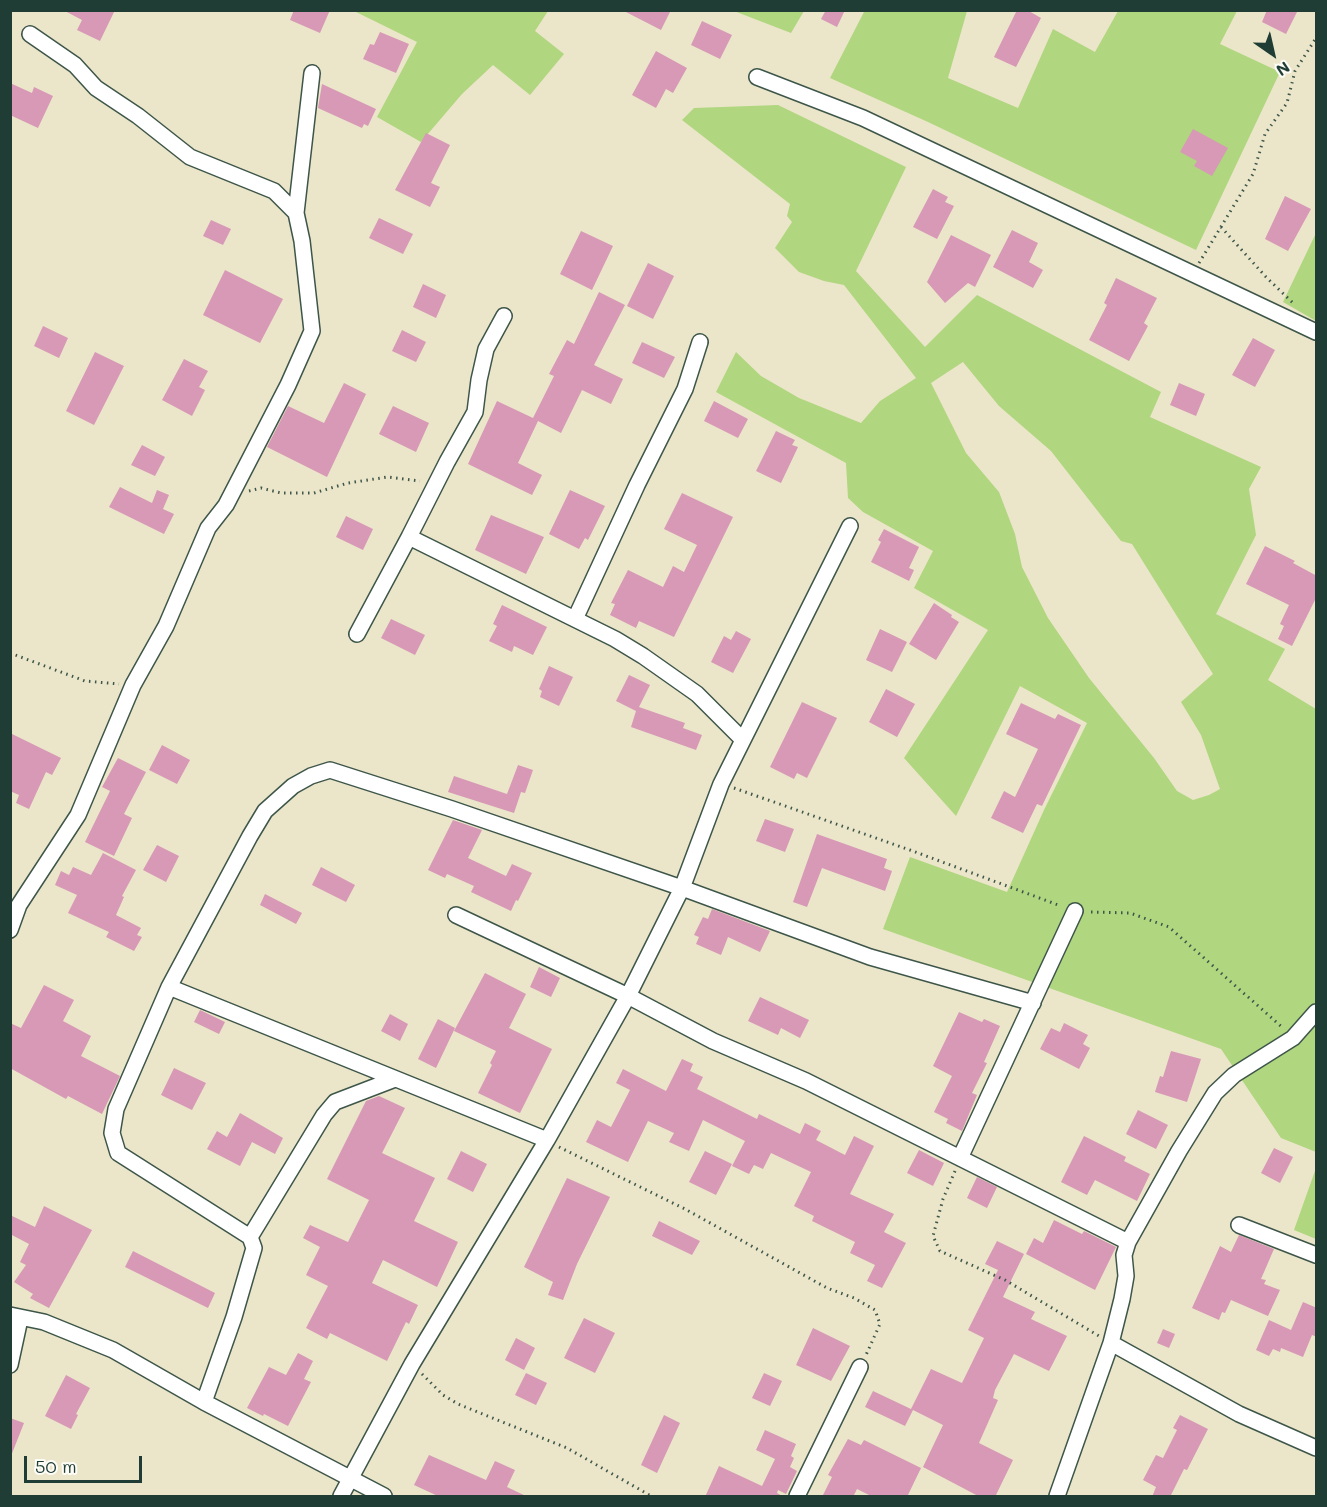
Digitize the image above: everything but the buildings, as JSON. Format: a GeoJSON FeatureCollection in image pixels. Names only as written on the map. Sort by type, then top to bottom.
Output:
{"type":"FeatureCollection","features":[{"type":"Feature","properties":{"kind":"street"},"geometry":{"type":"LineString","coordinates":[[30,34],[75,65],[96,88],[138,116],[190,157],[274,190],[296,213]]}},
{"type":"Feature","properties":{"kind":"street"},"geometry":{"type":"LineString","coordinates":[[10,930],[19,905],[78,816],[133,685],[166,626],[208,528],[225,505],[288,385],[312,331],[302,241],[296,213],[302,177],[312,73]]}},
{"type":"Feature","properties":{"kind":"street"},"geometry":{"type":"LineString","coordinates":[[757,77],[863,118],[1317,332]]}},
{"type":"Feature","properties":{"kind":"street"},"geometry":{"type":"LineString","coordinates":[[357,634],[475,412],[486,349],[504,316]]}},
{"type":"Feature","properties":{"kind":"street"},"geometry":{"type":"LineString","coordinates":[[574,619],[685,389],[700,342]]}},
{"type":"Feature","properties":{"kind":"street"},"geometry":{"type":"LineString","coordinates":[[341,1497],[412,1364],[547,1140],[628,996],[682,888],[721,784],[742,739],[850,526]]}},
{"type":"Feature","properties":{"kind":"street"},"geometry":{"type":"LineString","coordinates":[[410,537],[615,639],[643,656],[698,694],[742,739]]}},
{"type":"Feature","properties":{"kind":"street"},"geometry":{"type":"LineString","coordinates":[[204,1402],[254,1248],[250,1237],[118,1153],[112,1133],[116,1109],[169,987],[265,811],[293,786],[311,776],[330,770],[682,888],[870,957],[1032,1003]]}},
{"type":"Feature","properties":{"kind":"street"},"geometry":{"type":"LineString","coordinates":[[960,1158],[1075,911]]}},
{"type":"Feature","properties":{"kind":"street"},"geometry":{"type":"LineString","coordinates":[[456,915],[628,996],[713,1041],[806,1081],[1128,1242]]}},
{"type":"Feature","properties":{"kind":"street"},"geometry":{"type":"LineString","coordinates":[[169,987],[547,1140]]}},
{"type":"Feature","properties":{"kind":"street"},"geometry":{"type":"LineString","coordinates":[[1058,1497],[1111,1343],[1126,1276],[1124,1255],[1128,1242],[1179,1151],[1215,1093],[1234,1075],[1293,1038],[1317,1012]]}},
{"type":"Feature","properties":{"kind":"street"},"geometry":{"type":"LineString","coordinates":[[250,1237],[334,1102],[395,1079]]}},
{"type":"Feature","properties":{"kind":"street"},"geometry":{"type":"LineString","coordinates":[[1239,1225],[1317,1255]]}},
{"type":"Feature","properties":{"kind":"street"},"geometry":{"type":"LineString","coordinates":[[10,1365],[15,1317],[44,1322],[113,1350],[204,1402],[351,1477],[384,1497]]}},
{"type":"Feature","properties":{"kind":"street"},"geometry":{"type":"LineString","coordinates":[[1111,1343],[1239,1414],[1317,1448]]}},
{"type":"Feature","properties":{"kind":"street"},"geometry":{"type":"LineString","coordinates":[[797,1497],[860,1367]]}},
{"type":"Feature","properties":{"kind":"path"},"geometry":{"type":"LineString","coordinates":[[1192,274],[1253,174],[1265,134],[1287,103],[1295,71],[1317,38]]}},
{"type":"Feature","properties":{"kind":"path"},"geometry":{"type":"LineString","coordinates":[[1221,227],[1266,278],[1295,304]]}},
{"type":"Feature","properties":{"kind":"path"},"geometry":{"type":"LineString","coordinates":[[225,505],[242,493],[261,488],[281,493],[314,493],[348,483],[388,477],[436,483]]}},
{"type":"Feature","properties":{"kind":"path"},"geometry":{"type":"LineString","coordinates":[[10,653],[85,681],[133,685]]}},
{"type":"Feature","properties":{"kind":"path"},"geometry":{"type":"LineString","coordinates":[[721,784],[1075,911],[1130,913],[1169,927],[1293,1038]]}},
{"type":"Feature","properties":{"kind":"path"},"geometry":{"type":"LineString","coordinates":[[547,1140],[685,1209],[826,1288],[855,1298],[875,1310],[880,1324],[860,1367]]}},
{"type":"Feature","properties":{"kind":"path"},"geometry":{"type":"LineString","coordinates":[[960,1158],[943,1199],[933,1236],[940,1251],[1005,1280],[1111,1343]]}},
{"type":"Feature","properties":{"kind":"path"},"geometry":{"type":"LineString","coordinates":[[412,1364],[443,1395],[458,1404],[567,1449],[651,1497]]}},
{"type":"Feature","properties":{"kind":"green space"},"geometry":{"type":"Polygon","coordinates":[[[865,10],[967,11],[948,78],[1018,108],[1053,29],[1095,52],[1118,11],[1237,11],[1220,44],[1280,72],[1196,250],[928,122],[830,78],[865,10]]]}},
{"type":"Feature","properties":{"kind":"green space"},"geometry":{"type":"Polygon","coordinates":[[[354,11],[548,11],[535,31],[564,54],[530,95],[493,65],[462,94],[421,142],[377,117],[417,42],[354,11]]]}},
{"type":"Feature","properties":{"kind":"green space"},"geometry":{"type":"Polygon","coordinates":[[[734,11],[804,11],[791,33],[734,11]]]}},
{"type":"Feature","properties":{"kind":"green space"},"geometry":{"type":"Polygon","coordinates":[[[778,105],[906,167],[856,271],[925,347],[977,295],[1161,392],[1150,417],[1261,467],[1249,489],[1256,535],[1216,614],[1285,649],[1268,680],[1316,709],[1316,1152],[1281,1138],[1221,1049],[883,929],[910,857],[1007,892],[1087,723],[1020,686],[956,816],[904,758],[988,630],[914,588],[933,551],[863,512],[848,498],[846,463],[716,392],[736,352],[761,376],[799,398],[861,423],[880,401],[916,378],[844,285],[799,272],[775,248],[792,222],[787,216],[790,204],[682,120],[694,108],[778,105]],[[963,362],[931,383],[966,453],[999,492],[1015,534],[1022,567],[1048,618],[1089,678],[1154,758],[1177,791],[1193,800],[1220,789],[1201,735],[1181,702],[1213,674],[1132,544],[1121,541],[1051,451],[999,406],[963,362]]]}},
{"type":"Feature","properties":{"kind":"green space"},"geometry":{"type":"Polygon","coordinates":[[[1316,233],[1316,321],[1283,302],[1316,233]]]}},
{"type":"Feature","properties":{"kind":"green space"},"geometry":{"type":"Polygon","coordinates":[[[1316,1168],[1316,1239],[1294,1230],[1316,1168]]]}}]}
